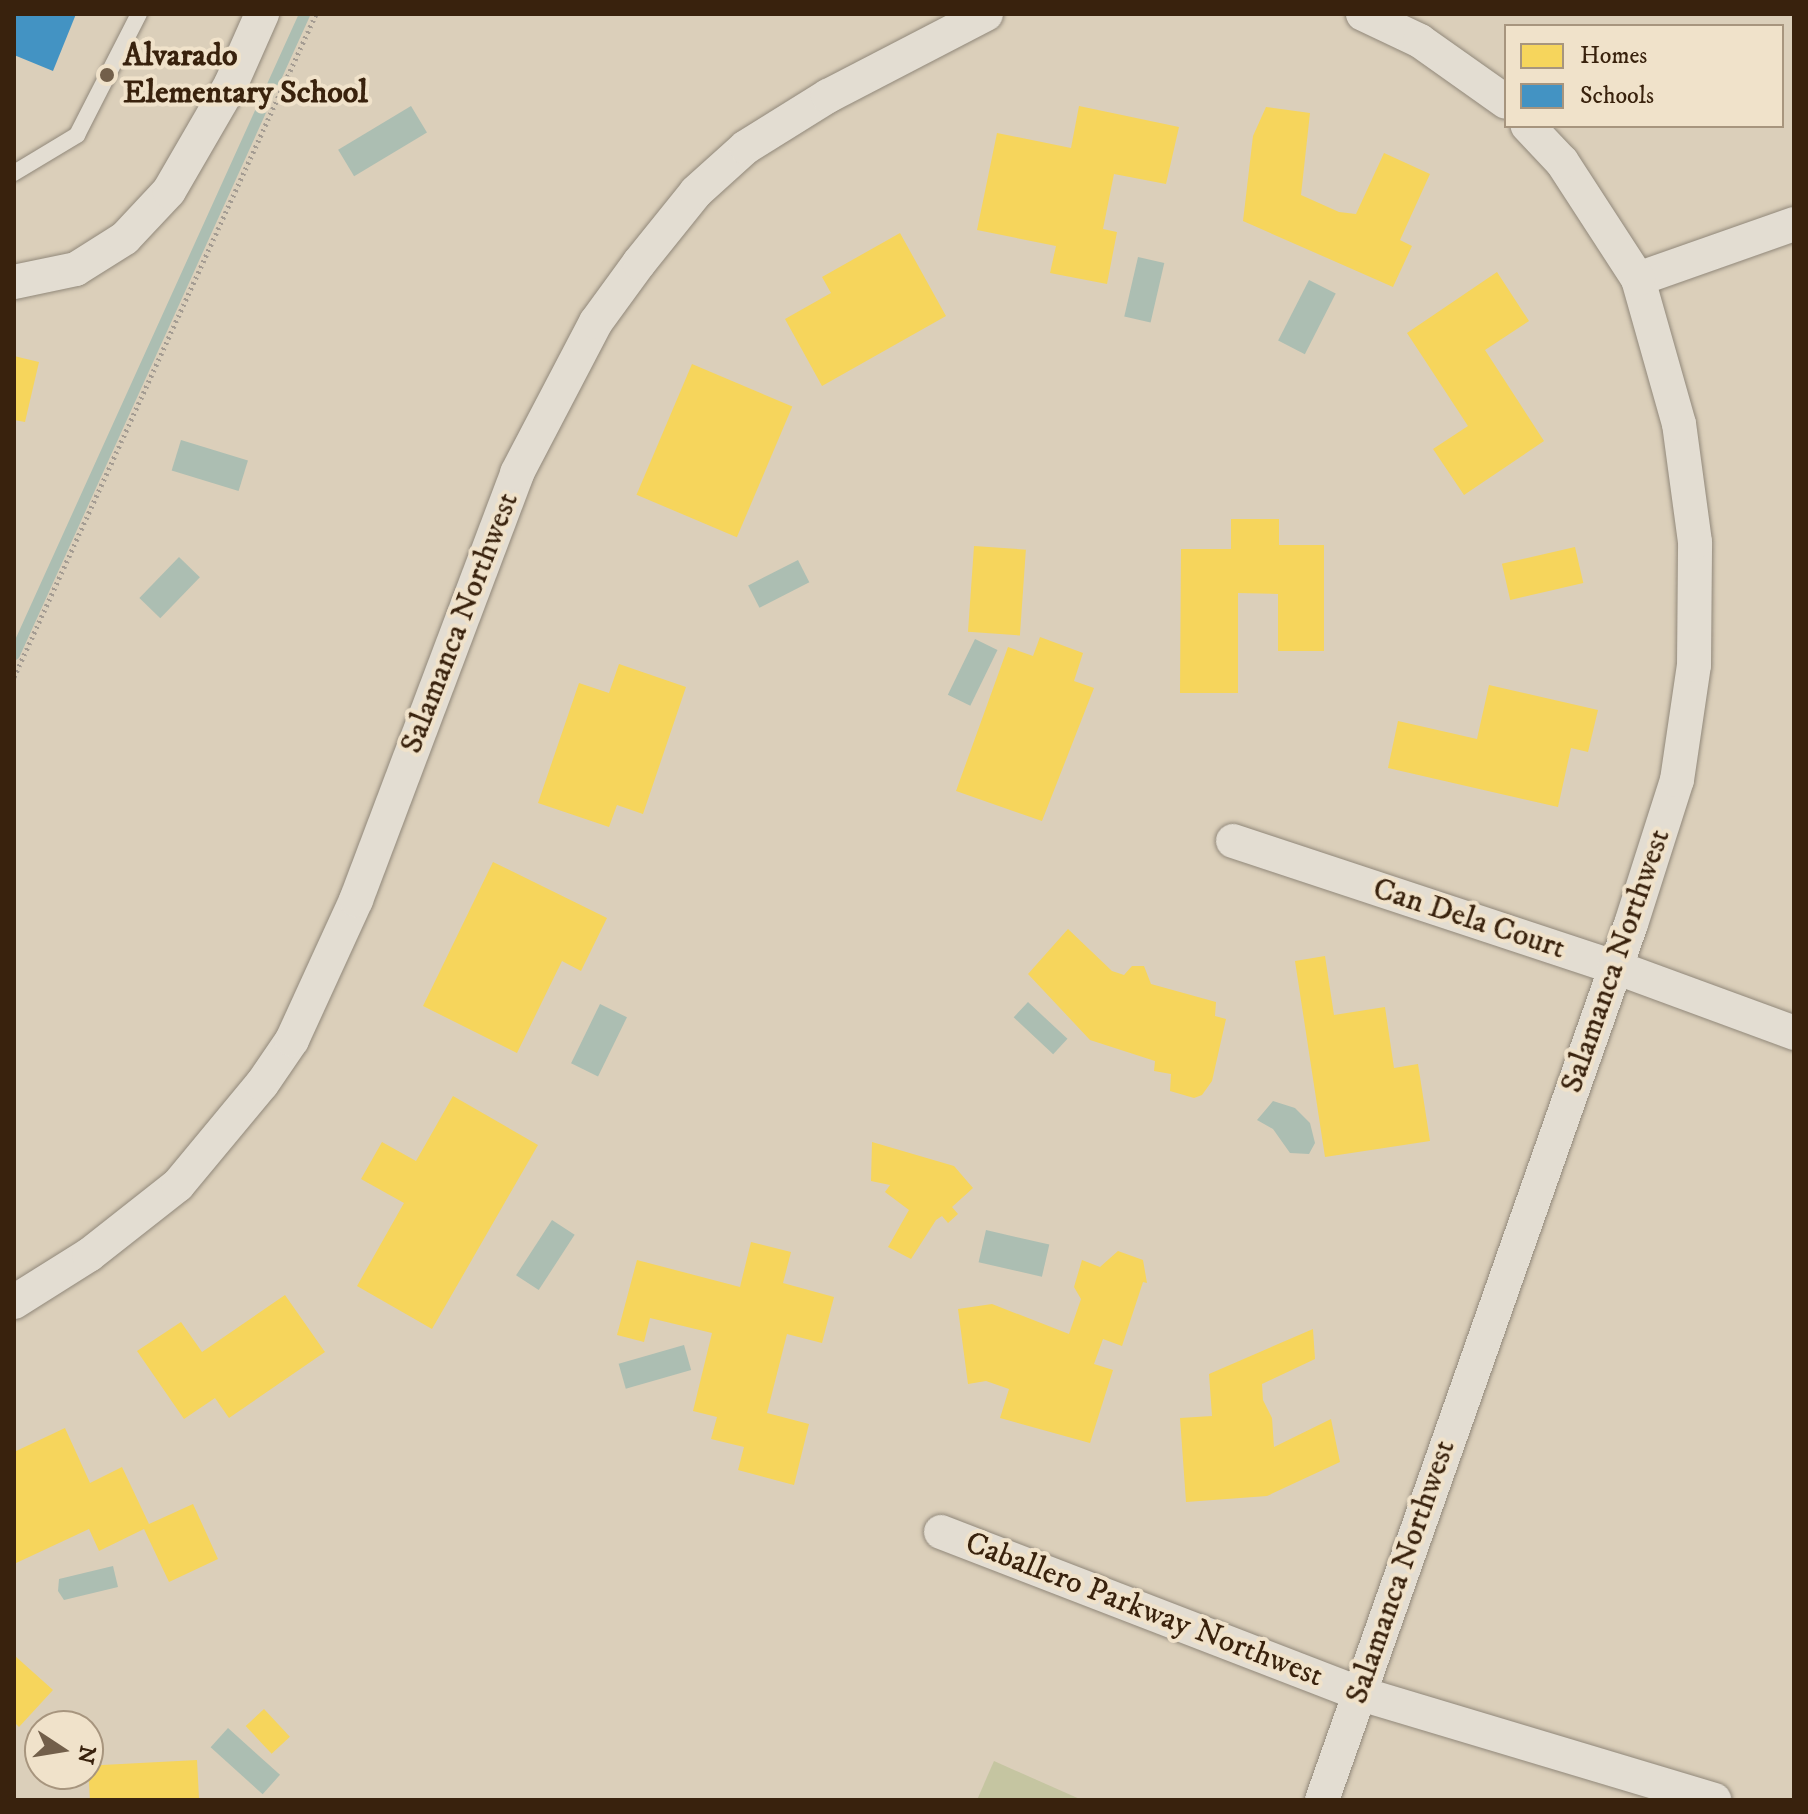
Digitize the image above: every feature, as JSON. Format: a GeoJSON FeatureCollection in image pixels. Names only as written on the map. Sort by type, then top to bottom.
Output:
{"type":"FeatureCollection","features":[{"type":"Feature","properties":{"kind":"street"},"geometry":{"type":"LineString","coordinates":[[14,282],[76,269],[125,238],[169,191],[231,84],[262,14]]}},
{"type":"Feature","properties":{"kind":"street","name":"Salamanca Northwest"},"geometry":{"type":"LineString","coordinates":[[14,1302],[89,1255],[178,1185],[262,1084],[292,1040],[356,900],[517,473],[596,322],[639,263],[696,192],[746,147],[828,96],[986,14]]}},
{"type":"Feature","properties":{"kind":"street"},"geometry":{"type":"LineString","coordinates":[[1363,14],[1420,41],[1504,101]]}},
{"type":"Feature","properties":{"kind":"street","name":"Salamanca Northwest"},"geometry":{"type":"LineString","coordinates":[[1322,1800],[1615,967],[1677,780],[1694,665],[1695,542],[1679,424],[1638,279],[1562,162],[1530,128]]}},
{"type":"Feature","properties":{"kind":"street"},"geometry":{"type":"LineString","coordinates":[[1638,279],[1794,224]]}},
{"type":"Feature","properties":{"kind":"street","name":"Can Dela Court"},"geometry":{"type":"LineString","coordinates":[[1233,841],[1615,967],[1794,1033]]}},
{"type":"Feature","properties":{"kind":"street","name":"Caballero Parkway Northwest"},"geometry":{"type":"LineString","coordinates":[[941,1532],[1358,1693],[1714,1800]]}},
{"type":"Feature","properties":{"kind":"lane"},"geometry":{"type":"LineString","coordinates":[[14,173],[77,135],[139,14]]}},
{"type":"Feature","properties":{"kind":"path"},"geometry":{"type":"LineString","coordinates":[[14,677],[316,14]]}},
{"type":"Feature","properties":{"kind":"green space"},"geometry":{"type":"Polygon","coordinates":[[[994,1761],[1082,1800],[977,1800],[994,1761]]]}},
{"type":"Feature","properties":{"kind":"shaded area"},"geometry":{"type":"Polygon","coordinates":[[[411,106],[427,133],[354,176],[338,150],[411,106]]]}},
{"type":"Feature","properties":{"kind":"shaded area"},"geometry":{"type":"Polygon","coordinates":[[[1138,257],[1164,263],[1151,323],[1124,316],[1138,257]]]}},
{"type":"Feature","properties":{"kind":"shaded area"},"geometry":{"type":"Polygon","coordinates":[[[1309,280],[1336,294],[1305,354],[1278,341],[1309,280]]]}},
{"type":"Feature","properties":{"kind":"shaded area"},"geometry":{"type":"Polygon","coordinates":[[[181,440],[248,460],[239,491],[172,471],[181,440]]]}},
{"type":"Feature","properties":{"kind":"shaded area"},"geometry":{"type":"Polygon","coordinates":[[[179,557],[200,577],[160,618],[139,598],[179,557]]]}},
{"type":"Feature","properties":{"kind":"shaded area"},"geometry":{"type":"Polygon","coordinates":[[[798,560],[809,582],[759,608],[748,585],[798,560]]]}},
{"type":"Feature","properties":{"kind":"shaded area"},"geometry":{"type":"Polygon","coordinates":[[[975,639],[997,650],[970,706],[948,695],[975,639]]]}},
{"type":"Feature","properties":{"kind":"shaded area"},"geometry":{"type":"Polygon","coordinates":[[[1028,1002],[1067,1039],[1053,1054],[1014,1017],[1028,1002]]]}},
{"type":"Feature","properties":{"kind":"shaded area"},"geometry":{"type":"Polygon","coordinates":[[[600,1004],[627,1017],[598,1076],[571,1063],[600,1004]]]}},
{"type":"Feature","properties":{"kind":"shaded area"},"geometry":{"type":"Polygon","coordinates":[[[1273,1101],[1295,1108],[1310,1123],[1315,1143],[1309,1154],[1290,1153],[1273,1129],[1257,1120],[1273,1101]]]}},
{"type":"Feature","properties":{"kind":"shaded area"},"geometry":{"type":"Polygon","coordinates":[[[552,1220],[575,1235],[539,1290],[516,1275],[552,1220]]]}},
{"type":"Feature","properties":{"kind":"shaded area"},"geometry":{"type":"Polygon","coordinates":[[[986,1230],[1049,1245],[1042,1277],[979,1262],[986,1230]]]}},
{"type":"Feature","properties":{"kind":"shaded area"},"geometry":{"type":"Polygon","coordinates":[[[684,1345],[691,1370],[626,1389],[619,1364],[684,1345]]]}},
{"type":"Feature","properties":{"kind":"shaded area"},"geometry":{"type":"Polygon","coordinates":[[[113,1566],[118,1587],[64,1600],[58,1591],[59,1579],[113,1566]]]}},
{"type":"Feature","properties":{"kind":"shaded area"},"geometry":{"type":"Polygon","coordinates":[[[228,1728],[280,1775],[263,1794],[211,1747],[228,1728]]]}},
{"type":"Feature","properties":{"kind":"building: Homes"},"geometry":{"type":"Polygon","coordinates":[[[1079,106],[1179,127],[1166,184],[1114,174],[1103,229],[1117,232],[1107,284],[1050,273],[1056,246],[977,230],[997,133],[1071,148],[1079,106]]]}},
{"type":"Feature","properties":{"kind":"building: Homes"},"geometry":{"type":"Polygon","coordinates":[[[1266,107],[1310,113],[1301,195],[1339,212],[1356,214],[1384,153],[1430,174],[1400,240],[1412,246],[1393,287],[1243,221],[1253,136],[1266,107]]]}},
{"type":"Feature","properties":{"kind":"building: Homes"},"geometry":{"type":"Polygon","coordinates":[[[900,233],[946,316],[822,386],[785,319],[831,293],[822,277],[900,233]]]}},
{"type":"Feature","properties":{"kind":"building: Homes"},"geometry":{"type":"Polygon","coordinates":[[[1497,272],[1529,321],[1485,350],[1544,441],[1464,495],[1433,449],[1468,426],[1407,333],[1497,272]]]}},
{"type":"Feature","properties":{"kind":"building: Homes"},"geometry":{"type":"Polygon","coordinates":[[[14,356],[39,362],[25,422],[14,420],[14,356]]]}},
{"type":"Feature","properties":{"kind":"building: Homes"},"geometry":{"type":"Polygon","coordinates":[[[692,364],[792,407],[737,537],[637,495],[692,364]]]}},
{"type":"Feature","properties":{"kind":"building: Homes"},"geometry":{"type":"Polygon","coordinates":[[[1231,519],[1279,519],[1279,545],[1324,545],[1324,651],[1278,651],[1278,594],[1238,593],[1238,693],[1180,693],[1181,549],[1231,549],[1231,519]]]}},
{"type":"Feature","properties":{"kind":"building: Homes"},"geometry":{"type":"Polygon","coordinates":[[[974,546],[1026,550],[1020,635],[968,632],[974,546]]]}},
{"type":"Feature","properties":{"kind":"building: Homes"},"geometry":{"type":"Polygon","coordinates":[[[1575,547],[1583,583],[1510,600],[1502,564],[1575,547]]]}},
{"type":"Feature","properties":{"kind":"building: Homes"},"geometry":{"type":"Polygon","coordinates":[[[1040,637],[1083,653],[1074,681],[1094,688],[1042,821],[956,791],[1008,647],[1033,656],[1040,637]]]}},
{"type":"Feature","properties":{"kind":"building: Homes"},"geometry":{"type":"Polygon","coordinates":[[[619,664],[686,687],[643,814],[617,805],[609,827],[538,803],[579,683],[609,693],[619,664]]]}},
{"type":"Feature","properties":{"kind":"building: Homes"},"geometry":{"type":"Polygon","coordinates":[[[1489,685],[1598,710],[1588,752],[1571,748],[1558,807],[1388,768],[1398,721],[1477,739],[1489,685]]]}},
{"type":"Feature","properties":{"kind":"building: Homes"},"geometry":{"type":"Polygon","coordinates":[[[493,862],[607,918],[581,971],[562,961],[517,1053],[423,1006],[493,862]]]}},
{"type":"Feature","properties":{"kind":"building: Homes"},"geometry":{"type":"Polygon","coordinates":[[[1068,929],[1112,971],[1124,975],[1132,966],[1144,966],[1151,984],[1216,1002],[1215,1016],[1226,1019],[1212,1081],[1202,1095],[1194,1098],[1170,1091],[1171,1074],[1154,1071],[1155,1061],[1090,1040],[1028,974],[1068,929]]]}},
{"type":"Feature","properties":{"kind":"building: Homes"},"geometry":{"type":"Polygon","coordinates":[[[1325,956],[1334,1015],[1385,1007],[1394,1068],[1418,1064],[1430,1141],[1325,1157],[1295,961],[1325,956]]]}},
{"type":"Feature","properties":{"kind":"building: Homes"},"geometry":{"type":"Polygon","coordinates":[[[453,1096],[538,1145],[432,1329],[357,1286],[404,1203],[361,1179],[382,1142],[416,1161],[453,1096]]]}},
{"type":"Feature","properties":{"kind":"building: Homes"},"geometry":{"type":"Polygon","coordinates":[[[872,1142],[954,1166],[973,1188],[952,1207],[958,1214],[948,1223],[942,1216],[936,1220],[911,1259],[888,1247],[909,1210],[885,1192],[890,1185],[871,1181],[872,1142]]]}},
{"type":"Feature","properties":{"kind":"building: Homes"},"geometry":{"type":"Polygon","coordinates":[[[751,1242],[791,1252],[783,1283],[834,1297],[822,1343],[787,1334],[767,1413],[809,1424],[794,1485],[738,1470],[744,1447],[711,1439],[717,1417],[693,1411],[712,1333],[650,1318],[644,1342],[617,1335],[637,1260],[740,1287],[751,1242]]]}},
{"type":"Feature","properties":{"kind":"building: Homes"},"geometry":{"type":"Polygon","coordinates":[[[1118,1251],[1143,1260],[1147,1283],[1143,1282],[1122,1346],[1103,1339],[1094,1364],[1113,1370],[1090,1443],[1000,1418],[1009,1389],[986,1381],[968,1384],[958,1309],[992,1304],[1069,1334],[1081,1299],[1074,1287],[1082,1260],[1100,1267],[1118,1251]]]}},
{"type":"Feature","properties":{"kind":"building: Homes"},"geometry":{"type":"Polygon","coordinates":[[[285,1295],[325,1352],[229,1418],[215,1398],[184,1419],[137,1351],[181,1322],[202,1352],[285,1295]]]}},
{"type":"Feature","properties":{"kind":"building: Homes"},"geometry":{"type":"Polygon","coordinates":[[[1313,1329],[1315,1359],[1262,1384],[1263,1400],[1272,1418],[1274,1447],[1331,1419],[1340,1462],[1267,1496],[1186,1502],[1180,1418],[1212,1416],[1209,1374],[1313,1329]]]}},
{"type":"Feature","properties":{"kind":"building: Homes"},"geometry":{"type":"Polygon","coordinates":[[[65,1428],[90,1483],[122,1467],[149,1524],[193,1504],[218,1559],[169,1582],[144,1529],[99,1551],[89,1529],[14,1564],[14,1452],[65,1428]]]}},
{"type":"Feature","properties":{"kind":"building: Homes"},"geometry":{"type":"Polygon","coordinates":[[[14,1655],[53,1690],[35,1710],[24,1710],[24,1722],[19,1727],[14,1722],[14,1655]]]}},
{"type":"Feature","properties":{"kind":"building: Homes"},"geometry":{"type":"Polygon","coordinates":[[[264,1709],[290,1737],[272,1754],[246,1726],[264,1709]]]}},
{"type":"Feature","properties":{"kind":"building: Homes"},"geometry":{"type":"Polygon","coordinates":[[[197,1760],[199,1800],[90,1800],[89,1790],[104,1790],[104,1765],[197,1760]]]}},
{"type":"Feature","properties":{"kind":"building: Schools"},"geometry":{"type":"Polygon","coordinates":[[[14,14],[76,14],[53,71],[14,55],[14,14]]]}},
{"type":"Feature","properties":{"kind":"waterway"},"geometry":{"type":"LineString","coordinates":[[14,654],[304,14]]}},
{"type":"Feature","properties":{"kind":"place","name":"Alvarado Elementary School"},"geometry":{"type":"Point","coordinates":[107,75]}}]}
